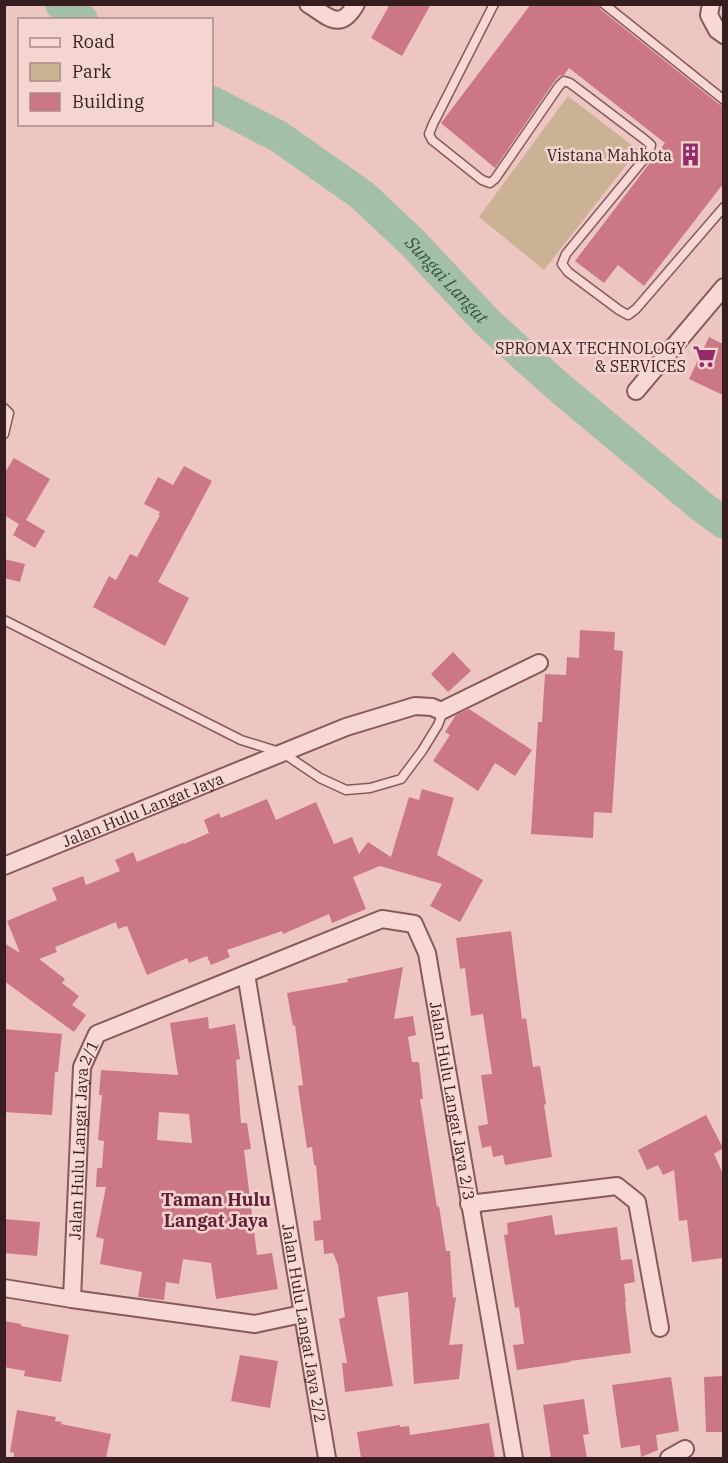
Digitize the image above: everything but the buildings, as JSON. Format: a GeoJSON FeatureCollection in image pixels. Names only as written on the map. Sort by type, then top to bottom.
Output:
{"type":"FeatureCollection","features":[{"type":"Feature","properties":{"kind":"street"},"geometry":{"type":"LineString","coordinates":[[308,4],[333,20],[340,21],[349,16],[356,4]]}},
{"type":"Feature","properties":{"kind":"street"},"geometry":{"type":"LineString","coordinates":[[710,10],[717,30],[723,35]]}},
{"type":"Feature","properties":{"kind":"street"},"geometry":{"type":"LineString","coordinates":[[636,391],[723,287]]}},
{"type":"Feature","properties":{"kind":"street"},"geometry":{"type":"LineString","coordinates":[[441,711],[539,663]]}},
{"type":"Feature","properties":{"kind":"street","name":"Jalan Hulu Langat Jaya"},"geometry":{"type":"LineString","coordinates":[[4,867],[346,727],[416,706],[437,708],[441,711]]}},
{"type":"Feature","properties":{"kind":"street","name":"Jalan Hulu Langat Jaya 2/3"},"geometry":{"type":"LineString","coordinates":[[246,974],[382,919],[414,924],[427,953],[514,1458]]}},
{"type":"Feature","properties":{"kind":"street","name":"Jalan Hulu Langat Jaya 2/1"},"geometry":{"type":"LineString","coordinates":[[72,1299],[82,1066],[97,1034],[246,974]]}},
{"type":"Feature","properties":{"kind":"street","name":"Jalan Hulu Langat Jaya 2/2"},"geometry":{"type":"LineString","coordinates":[[246,974],[327,1458]]}},
{"type":"Feature","properties":{"kind":"street"},"geometry":{"type":"LineString","coordinates":[[470,1204],[617,1186],[637,1202],[660,1328]]}},
{"type":"Feature","properties":{"kind":"street"},"geometry":{"type":"LineString","coordinates":[[4,1288],[255,1324],[302,1314]]}},
{"type":"Feature","properties":{"kind":"street"},"geometry":{"type":"LineString","coordinates":[[669,1458],[685,1449]]}},
{"type":"Feature","properties":{"kind":"lane"},"geometry":{"type":"LineString","coordinates":[[494,4],[433,124],[429,134],[432,140],[482,180],[490,183],[564,81],[570,83],[651,145],[649,153],[566,254],[562,264],[568,272],[628,315],[636,309],[723,207]]}},
{"type":"Feature","properties":{"kind":"lane"},"geometry":{"type":"LineString","coordinates":[[604,4],[723,100]]}},
{"type":"Feature","properties":{"kind":"lane"},"geometry":{"type":"LineString","coordinates":[[4,408],[9,413],[4,434]]}},
{"type":"Feature","properties":{"kind":"lane"},"geometry":{"type":"LineString","coordinates":[[4,620],[241,740],[283,753],[320,778],[346,790],[370,788],[401,779],[438,725],[441,711]]}},
{"type":"Feature","properties":{"kind":"green space"},"geometry":{"type":"Polygon","coordinates":[[[568,96],[638,150],[544,270],[479,217],[568,96]]]}},
{"type":"Feature","properties":{"kind":"waterway","name":"Sungai Langat"},"geometry":{"type":"LineString","coordinates":[[61,4],[79,18]]}},
{"type":"Feature","properties":{"kind":"waterway","name":"Sungai Langat"},"geometry":{"type":"LineString","coordinates":[[213,103],[278,136],[362,195],[412,242],[487,322],[554,383],[724,523]]}},
{"type":"Feature","properties":{"kind":"place","name":"Vistana Mahkota"},"geometry":{"type":"Point","coordinates":[690,155]}},
{"type":"Feature","properties":{"kind":"place","name":"SPROMAX TECHNOLOGY & SERVICES"},"geometry":{"type":"Point","coordinates":[704,357]}},
{"type":"Feature","properties":{"kind":"district","name":"Taman Hulu Langat Jaya"},"geometry":{"type":"Point","coordinates":[216,1209]}}]}
